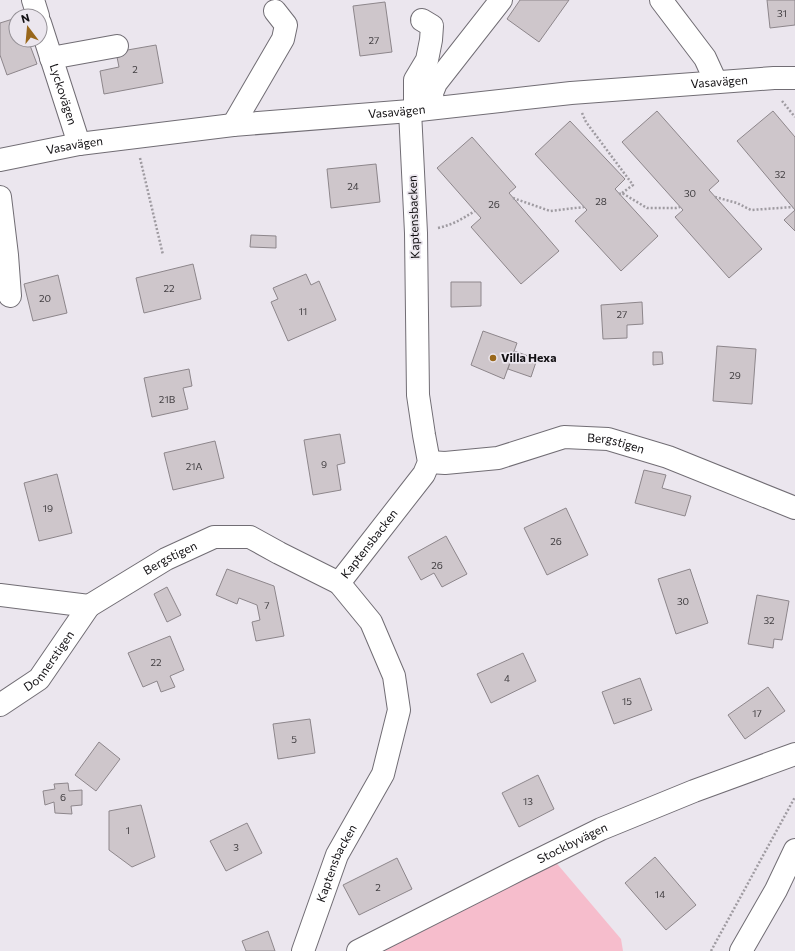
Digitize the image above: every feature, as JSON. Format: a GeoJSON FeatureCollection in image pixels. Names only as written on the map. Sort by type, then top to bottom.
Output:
{"type":"FeatureCollection","features":[{"type":"Feature","properties":{"kind":"street"},"geometry":{"type":"LineString","coordinates":[[419,110],[432,93],[436,83],[502,0]]}},
{"type":"Feature","properties":{"kind":"street"},"geometry":{"type":"LineString","coordinates":[[662,0],[705,58],[716,82]]}},
{"type":"Feature","properties":{"kind":"street"},"geometry":{"type":"LineString","coordinates":[[233,125],[283,39],[286,25],[275,11]]}},
{"type":"Feature","properties":{"kind":"street"},"geometry":{"type":"LineString","coordinates":[[419,110],[415,80],[427,60],[432,26],[422,20]]}},
{"type":"Feature","properties":{"kind":"street"},"geometry":{"type":"LineString","coordinates":[[51,58],[117,46]]}},
{"type":"Feature","properties":{"kind":"street","name":"Lyckovägen"},"geometry":{"type":"LineString","coordinates":[[48,48],[79,144]]}},
{"type":"Feature","properties":{"kind":"street","name":"Vasavägen"},"geometry":{"type":"LineString","coordinates":[[0,160],[79,144],[233,125],[419,110],[571,93],[774,78],[795,78]]}},
{"type":"Feature","properties":{"kind":"street","name":"Kaptensbacken"},"geometry":{"type":"LineString","coordinates":[[303,951],[337,855],[383,774],[399,710],[394,676],[371,622],[339,583],[424,474],[429,462],[418,395],[416,233],[419,110]]}},
{"type":"Feature","properties":{"kind":"street"},"geometry":{"type":"LineString","coordinates":[[0,197],[10,296]]}},
{"type":"Feature","properties":{"kind":"street","name":"Bergstigen"},"geometry":{"type":"LineString","coordinates":[[429,462],[444,463],[498,458],[564,436],[608,439],[668,457],[795,508]]}},
{"type":"Feature","properties":{"kind":"street","name":"Bergstigen"},"geometry":{"type":"LineString","coordinates":[[88,606],[166,559],[214,537],[250,537],[339,583]]}},
{"type":"Feature","properties":{"kind":"street"},"geometry":{"type":"LineString","coordinates":[[0,595],[88,606]]}},
{"type":"Feature","properties":{"kind":"street","name":"Donnerstigen"},"geometry":{"type":"LineString","coordinates":[[0,706],[39,679],[88,606]]}},
{"type":"Feature","properties":{"kind":"street","name":"Stockbyvägen"},"geometry":{"type":"LineString","coordinates":[[358,951],[601,829],[694,790],[795,754]]}},
{"type":"Feature","properties":{"kind":"street"},"geometry":{"type":"LineString","coordinates":[[741,951],[776,890],[795,850]]}},
{"type":"Feature","properties":{"kind":"path"},"geometry":{"type":"LineString","coordinates":[[571,93],[586,122],[633,185],[621,194],[647,208],[680,207]]}},
{"type":"Feature","properties":{"kind":"path"},"geometry":{"type":"LineString","coordinates":[[136,137],[163,255]]}},
{"type":"Feature","properties":{"kind":"path"},"geometry":{"type":"LineString","coordinates":[[715,197],[737,203],[751,210],[793,207]]}},
{"type":"Feature","properties":{"kind":"path"},"geometry":{"type":"LineString","coordinates":[[513,198],[550,211],[584,207]]}},
{"type":"Feature","properties":{"kind":"path"},"geometry":{"type":"LineString","coordinates":[[416,233],[448,226],[475,211]]}},
{"type":"Feature","properties":{"kind":"path"},"geometry":{"type":"LineString","coordinates":[[711,951],[795,797]]}},
{"type":"Feature","properties":{"kind":"shaded area"},"geometry":{"type":"Polygon","coordinates":[[[553,859],[621,939],[623,951],[384,951],[553,859]]]}},
{"type":"Feature","properties":{"kind":"building"},"geometry":{"type":"Polygon","coordinates":[[[520,0],[569,0],[539,42],[507,19],[520,0]]]}},
{"type":"Feature","properties":{"kind":"building"},"geometry":{"type":"Polygon","coordinates":[[[767,0],[795,0],[795,25],[770,28],[767,0]]]}},
{"type":"Feature","properties":{"kind":"building"},"geometry":{"type":"Polygon","coordinates":[[[385,2],[392,52],[360,56],[353,6],[385,2]]]}},
{"type":"Feature","properties":{"kind":"building"},"geometry":{"type":"Polygon","coordinates":[[[8,20],[8,48],[31,48],[37,64],[7,75],[0,55],[0,23],[8,20]]]}},
{"type":"Feature","properties":{"kind":"building"},"geometry":{"type":"Polygon","coordinates":[[[156,45],[163,83],[104,94],[100,71],[119,67],[116,52],[156,45]]]}},
{"type":"Feature","properties":{"kind":"building"},"geometry":{"type":"Polygon","coordinates":[[[657,111],[719,181],[709,190],[762,249],[729,278],[675,217],[683,210],[622,142],[657,111]]]}},
{"type":"Feature","properties":{"kind":"building"},"geometry":{"type":"Polygon","coordinates":[[[773,111],[795,137],[795,210],[737,141],[773,111]]]}},
{"type":"Feature","properties":{"kind":"building"},"geometry":{"type":"Polygon","coordinates":[[[570,121],[625,179],[615,189],[658,236],[621,271],[575,221],[587,210],[535,154],[570,121]]]}},
{"type":"Feature","properties":{"kind":"building"},"geometry":{"type":"Polygon","coordinates":[[[472,137],[516,187],[509,193],[559,251],[521,284],[471,227],[481,218],[437,168],[472,137]]]}},
{"type":"Feature","properties":{"kind":"building"},"geometry":{"type":"Polygon","coordinates":[[[376,164],[380,202],[331,208],[327,169],[376,164]]]}},
{"type":"Feature","properties":{"kind":"building"},"geometry":{"type":"Polygon","coordinates":[[[795,210],[795,231],[784,220],[795,210]]]}},
{"type":"Feature","properties":{"kind":"building"},"geometry":{"type":"Polygon","coordinates":[[[251,235],[276,236],[276,248],[250,247],[251,235]]]}},
{"type":"Feature","properties":{"kind":"building"},"geometry":{"type":"Polygon","coordinates":[[[193,264],[201,299],[144,313],[136,278],[193,264]]]}},
{"type":"Feature","properties":{"kind":"building"},"geometry":{"type":"Polygon","coordinates":[[[306,274],[311,285],[319,281],[336,320],[288,341],[271,302],[278,299],[273,288],[306,274]]]}},
{"type":"Feature","properties":{"kind":"building"},"geometry":{"type":"Polygon","coordinates":[[[58,275],[67,313],[33,321],[24,284],[58,275]]]}},
{"type":"Feature","properties":{"kind":"building"},"geometry":{"type":"Polygon","coordinates":[[[451,282],[481,282],[481,306],[451,307],[451,282]]]}},
{"type":"Feature","properties":{"kind":"building"},"geometry":{"type":"Polygon","coordinates":[[[642,302],[643,324],[627,325],[627,338],[603,339],[601,305],[642,302]]]}},
{"type":"Feature","properties":{"kind":"building","name":"Villa Hexa"},"geometry":{"type":"Polygon","coordinates":[[[483,331],[517,343],[504,379],[471,365],[483,331]]]}},
{"type":"Feature","properties":{"kind":"building"},"geometry":{"type":"Polygon","coordinates":[[[717,346],[756,349],[752,404],[713,401],[717,346]]]}},
{"type":"Feature","properties":{"kind":"building"},"geometry":{"type":"Polygon","coordinates":[[[514,351],[537,359],[531,377],[508,369],[514,351]]]}},
{"type":"Feature","properties":{"kind":"building"},"geometry":{"type":"Polygon","coordinates":[[[653,352],[662,352],[663,364],[653,365],[653,352]]]}},
{"type":"Feature","properties":{"kind":"building"},"geometry":{"type":"Polygon","coordinates":[[[189,369],[192,386],[183,388],[188,409],[152,417],[144,378],[189,369]]]}},
{"type":"Feature","properties":{"kind":"building"},"geometry":{"type":"Polygon","coordinates":[[[340,434],[345,463],[337,465],[341,490],[313,495],[304,440],[340,434]]]}},
{"type":"Feature","properties":{"kind":"building"},"geometry":{"type":"Polygon","coordinates":[[[215,441],[224,478],[173,490],[164,453],[215,441]]]}},
{"type":"Feature","properties":{"kind":"building"},"geometry":{"type":"Polygon","coordinates":[[[644,470],[666,475],[662,488],[691,496],[685,516],[635,503],[644,470]]]}},
{"type":"Feature","properties":{"kind":"building"},"geometry":{"type":"Polygon","coordinates":[[[57,474],[72,533],[39,541],[24,483],[57,474]]]}},
{"type":"Feature","properties":{"kind":"building"},"geometry":{"type":"Polygon","coordinates":[[[566,508],[588,555],[547,575],[524,528],[566,508]]]}},
{"type":"Feature","properties":{"kind":"building"},"geometry":{"type":"Polygon","coordinates":[[[446,536],[467,574],[442,587],[434,573],[421,580],[408,557],[446,536]]]}},
{"type":"Feature","properties":{"kind":"building"},"geometry":{"type":"Polygon","coordinates":[[[227,569],[274,586],[284,636],[256,641],[252,622],[260,620],[257,605],[239,598],[237,604],[216,595],[227,569]]]}},
{"type":"Feature","properties":{"kind":"building"},"geometry":{"type":"Polygon","coordinates":[[[690,569],[708,623],[676,634],[658,579],[690,569]]]}},
{"type":"Feature","properties":{"kind":"building"},"geometry":{"type":"Polygon","coordinates":[[[167,587],[181,615],[167,622],[154,594],[167,587]]]}},
{"type":"Feature","properties":{"kind":"building"},"geometry":{"type":"Polygon","coordinates":[[[757,595],[789,601],[782,640],[774,639],[773,648],[748,644],[757,595]]]}},
{"type":"Feature","properties":{"kind":"building"},"geometry":{"type":"Polygon","coordinates":[[[170,636],[184,670],[170,676],[175,687],[161,692],[157,681],[143,687],[128,653],[170,636]]]}},
{"type":"Feature","properties":{"kind":"building"},"geometry":{"type":"Polygon","coordinates":[[[523,653],[536,681],[491,703],[477,674],[523,653]]]}},
{"type":"Feature","properties":{"kind":"building"},"geometry":{"type":"Polygon","coordinates":[[[640,678],[652,710],[614,724],[602,692],[640,678]]]}},
{"type":"Feature","properties":{"kind":"building"},"geometry":{"type":"Polygon","coordinates":[[[768,687],[785,711],[745,739],[728,715],[768,687]]]}},
{"type":"Feature","properties":{"kind":"building"},"geometry":{"type":"Polygon","coordinates":[[[310,719],[315,753],[278,759],[273,724],[310,719]]]}},
{"type":"Feature","properties":{"kind":"building"},"geometry":{"type":"Polygon","coordinates":[[[99,742],[120,759],[96,791],[75,775],[99,742]]]}},
{"type":"Feature","properties":{"kind":"building"},"geometry":{"type":"Polygon","coordinates":[[[538,775],[554,809],[519,827],[502,793],[538,775]]]}},
{"type":"Feature","properties":{"kind":"building"},"geometry":{"type":"Polygon","coordinates":[[[68,783],[69,791],[82,790],[82,805],[71,806],[72,814],[55,813],[54,802],[45,805],[43,791],[55,789],[54,784],[68,783]]]}},
{"type":"Feature","properties":{"kind":"building"},"geometry":{"type":"Polygon","coordinates":[[[141,805],[155,857],[132,867],[109,850],[109,811],[141,805]]]}},
{"type":"Feature","properties":{"kind":"building"},"geometry":{"type":"Polygon","coordinates":[[[247,823],[262,853],[226,871],[210,841],[247,823]]]}},
{"type":"Feature","properties":{"kind":"building"},"geometry":{"type":"Polygon","coordinates":[[[655,857],[696,905],[666,930],[625,883],[655,857]]]}},
{"type":"Feature","properties":{"kind":"building"},"geometry":{"type":"Polygon","coordinates":[[[397,858],[412,889],[359,915],[343,885],[397,858]]]}},
{"type":"Feature","properties":{"kind":"building"},"geometry":{"type":"Polygon","coordinates":[[[268,931],[275,951],[246,951],[242,941],[268,931]]]}},
{"type":"Feature","properties":{"kind":"place","name":"Villa Hexa"},"geometry":{"type":"Point","coordinates":[493,358]}}]}
